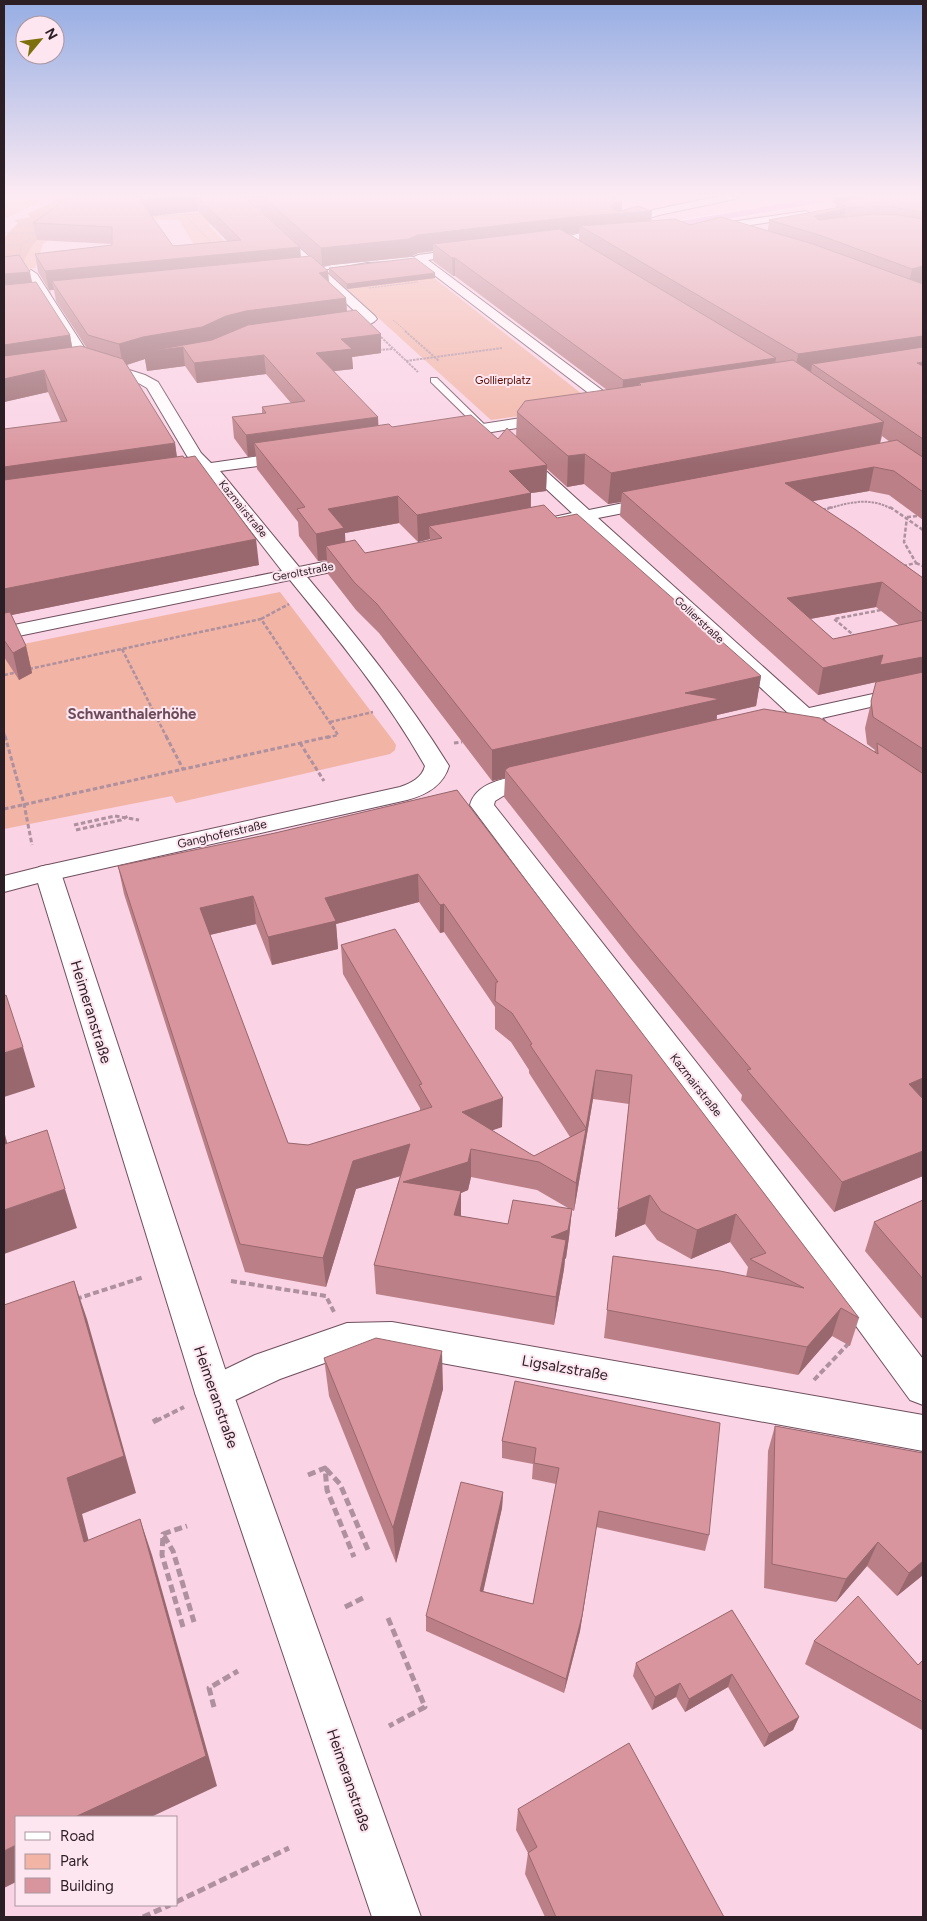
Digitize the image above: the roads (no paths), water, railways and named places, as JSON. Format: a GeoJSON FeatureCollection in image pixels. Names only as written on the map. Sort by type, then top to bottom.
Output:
{"type":"FeatureCollection","features":[{"type":"Feature","properties":{"kind":"street"},"geometry":{"type":"LineString","coordinates":[[38,286],[86,361],[67,364]]}},
{"type":"Feature","properties":{"kind":"street"},"geometry":{"type":"LineString","coordinates":[[320,329],[365,322],[370,319],[335,286]]}},
{"type":"Feature","properties":{"kind":"street"},"geometry":{"type":"LineString","coordinates":[[455,286],[617,408]]}},
{"type":"Feature","properties":{"kind":"street"},"geometry":{"type":"LineString","coordinates":[[30,297],[60,294]]}},
{"type":"Feature","properties":{"kind":"street","name":"Kazmairstraße"},"geometry":{"type":"LineString","coordinates":[[86,361],[140,378],[153,385],[196,456],[222,482],[359,652],[412,724],[437,766],[435,773]]}},
{"type":"Feature","properties":{"kind":"street"},"geometry":{"type":"LineString","coordinates":[[122,373],[142,366]]}},
{"type":"Feature","properties":{"kind":"street"},"geometry":{"type":"LineString","coordinates":[[595,412],[635,405]]}},
{"type":"Feature","properties":{"kind":"street"},"geometry":{"type":"LineString","coordinates":[[436,436],[566,416]]}},
{"type":"Feature","properties":{"kind":"street","name":"Gollierstraße"},"geometry":{"type":"LineString","coordinates":[[487,428],[805,717],[837,738]]}},
{"type":"Feature","properties":{"kind":"street"},"geometry":{"type":"LineString","coordinates":[[181,472],[312,453]]}},
{"type":"Feature","properties":{"kind":"street"},"geometry":{"type":"LineString","coordinates":[[532,527],[673,498]]}},
{"type":"Feature","properties":{"kind":"street","name":"Geroltstraße"},"geometry":{"type":"LineString","coordinates":[[4,633],[378,557]]}},
{"type":"Feature","properties":{"kind":"street"},"geometry":{"type":"LineString","coordinates":[[754,730],[835,708],[923,689]]}},
{"type":"Feature","properties":{"kind":"street","name":"Ganghoferstraße"},"geometry":{"type":"LineString","coordinates":[[4,884],[40,859],[407,793],[419,788],[435,773]]}},
{"type":"Feature","properties":{"kind":"street","name":"Kazmairstraße"},"geometry":{"type":"LineString","coordinates":[[562,774],[500,788],[484,797],[482,805],[700,1089],[923,1388]]}},
{"type":"Feature","properties":{"kind":"street","name":"Heimeranstraße"},"geometry":{"type":"LineString","coordinates":[[40,859],[214,1393],[397,1917]]}},
{"type":"Feature","properties":{"kind":"street","name":"Ligsalzstraße"},"geometry":{"type":"LineString","coordinates":[[214,1393],[268,1367],[348,1339],[392,1338],[923,1433]]}},
{"type":"Feature","properties":{"kind":"lane"},"geometry":{"type":"LineString","coordinates":[[434,380],[487,428]]}},
{"type":"Feature","properties":{"kind":"tunnel"},"geometry":{"type":"LineString","coordinates":[[4,297],[92,289]]}},
{"type":"Feature","properties":{"kind":"district","name":"Schwanthalerhöhe"},"geometry":{"type":"Point","coordinates":[132,714]}},
{"type":"Feature","properties":{"kind":"park label","name":"Gollierplatz"},"geometry":{"type":"Point","coordinates":[503,380]}}]}
